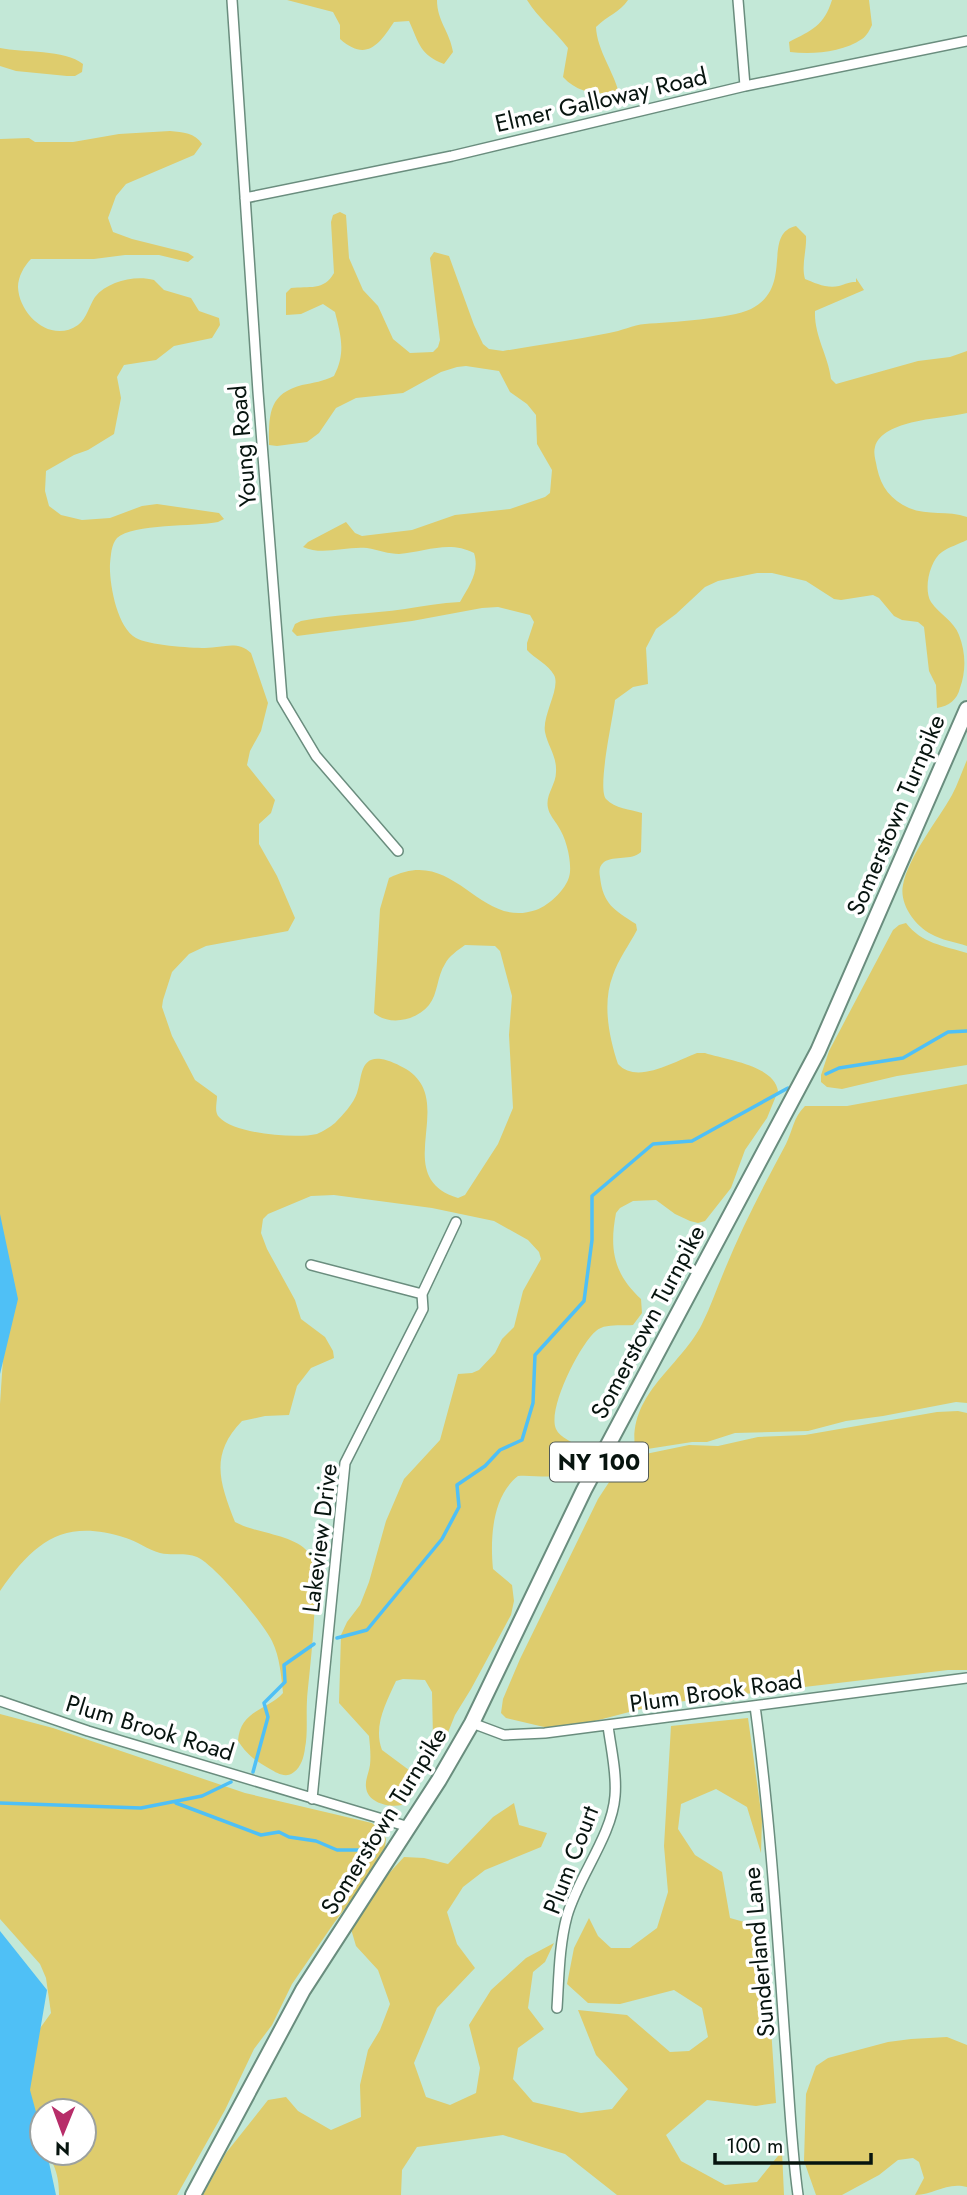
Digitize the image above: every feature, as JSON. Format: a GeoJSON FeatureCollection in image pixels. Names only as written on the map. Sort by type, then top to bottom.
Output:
{"type":"FeatureCollection","features":[{"type":"Feature","properties":{"kind":"main road","name":"Somerstown Turnpike"},"geometry":{"type":"LineString","coordinates":[[193,2195],[303,1990],[439,1780],[471,1723],[584,1490],[818,1051],[967,709]]}},
{"type":"Feature","properties":{"kind":"street","name":"Young Road"},"geometry":{"type":"LineString","coordinates":[[232,0],[244,198],[282,699],[316,756],[398,851]]}},
{"type":"Feature","properties":{"kind":"street"},"geometry":{"type":"LineString","coordinates":[[738,0],[745,86]]}},
{"type":"Feature","properties":{"kind":"street","name":"Elmer Galloway Road"},"geometry":{"type":"LineString","coordinates":[[244,198],[452,156],[745,86],[967,41]]}},
{"type":"Feature","properties":{"kind":"street","name":"Lakeview Drive"},"geometry":{"type":"LineString","coordinates":[[312,1799],[345,1463],[423,1310],[422,1294],[456,1222]]}},
{"type":"Feature","properties":{"kind":"street"},"geometry":{"type":"LineString","coordinates":[[311,1265],[422,1294]]}},
{"type":"Feature","properties":{"kind":"street","name":"Plum Brook Road"},"geometry":{"type":"LineString","coordinates":[[471,1723],[504,1735],[545,1734],[967,1678]]}},
{"type":"Feature","properties":{"kind":"street","name":"Plum Brook Road"},"geometry":{"type":"LineString","coordinates":[[0,1701],[88,1731],[409,1827]]}},
{"type":"Feature","properties":{"kind":"street","name":"Sunderland Lane"},"geometry":{"type":"LineString","coordinates":[[755,1706],[762,1754],[791,2141],[798,2195]]}},
{"type":"Feature","properties":{"kind":"street","name":"Plum Court"},"geometry":{"type":"LineString","coordinates":[[557,2008],[560,1955],[567,1916],[601,1840],[615,1800],[616,1778],[608,1726]]}},
{"type":"Feature","properties":{"kind":"shaded area"},"geometry":{"type":"Polygon","coordinates":[[[287,0],[437,0],[439,14],[453,52],[444,64],[430,57],[421,47],[409,21],[394,22],[377,44],[365,50],[357,49],[340,39],[340,25],[333,12],[287,0]]]}},
{"type":"Feature","properties":{"kind":"shaded area"},"geometry":{"type":"Polygon","coordinates":[[[527,0],[628,0],[596,27],[599,44],[619,93],[588,92],[575,87],[563,77],[568,48],[527,0]]]}},
{"type":"Feature","properties":{"kind":"shaded area"},"geometry":{"type":"Polygon","coordinates":[[[832,0],[869,0],[872,25],[865,36],[837,50],[818,53],[790,52],[789,42],[821,22],[832,0]]]}},
{"type":"Feature","properties":{"kind":"shaded area"},"geometry":{"type":"Polygon","coordinates":[[[0,48],[66,56],[83,64],[82,72],[67,76],[16,71],[0,66],[0,48]]]}},
{"type":"Feature","properties":{"kind":"shaded area"},"geometry":{"type":"Polygon","coordinates":[[[170,131],[192,135],[202,144],[194,155],[126,184],[116,196],[108,218],[113,232],[194,257],[188,262],[159,255],[31,259],[22,272],[18,287],[24,307],[30,316],[47,329],[57,331],[78,325],[100,291],[114,283],[139,278],[154,280],[164,290],[191,298],[199,311],[219,318],[220,325],[212,338],[174,346],[156,360],[124,365],[117,377],[121,398],[114,434],[46,471],[45,491],[49,506],[61,515],[82,520],[110,518],[142,506],[157,504],[219,513],[224,519],[218,522],[136,530],[117,538],[112,547],[110,564],[116,604],[124,625],[136,638],[180,647],[235,646],[246,649],[251,653],[268,703],[261,731],[250,751],[247,765],[275,800],[271,813],[259,824],[259,844],[277,876],[295,918],[288,931],[206,946],[189,954],[172,972],[162,1007],[172,1036],[195,1080],[217,1096],[217,1115],[238,1128],[265,1134],[317,1134],[335,1123],[351,1105],[365,1065],[369,1061],[384,1060],[406,1069],[421,1083],[427,1100],[425,1156],[428,1173],[438,1187],[458,1198],[465,1195],[498,1144],[513,1108],[509,1035],[512,996],[500,951],[495,946],[465,945],[447,961],[432,1001],[424,1010],[402,1020],[380,1017],[374,1013],[380,909],[389,878],[412,870],[432,871],[449,878],[498,909],[516,913],[541,908],[553,900],[566,884],[570,872],[569,854],[547,803],[556,772],[545,725],[556,680],[549,668],[527,650],[534,622],[530,615],[498,607],[297,636],[292,631],[295,624],[301,621],[460,602],[473,579],[476,566],[474,553],[455,547],[399,554],[367,548],[318,551],[303,547],[308,542],[346,522],[355,533],[362,536],[412,530],[455,515],[510,509],[550,493],[552,470],[537,444],[536,415],[527,404],[510,392],[499,371],[466,366],[441,372],[403,393],[356,398],[336,408],[319,433],[307,442],[269,445],[270,415],[277,400],[291,389],[334,376],[341,352],[335,312],[323,304],[301,314],[286,315],[286,293],[291,288],[326,283],[334,273],[331,222],[333,215],[340,212],[346,215],[349,258],[363,290],[378,306],[393,339],[410,353],[433,352],[438,347],[440,340],[430,258],[434,252],[449,256],[483,344],[489,349],[503,351],[596,336],[640,325],[715,318],[751,309],[764,299],[772,288],[780,239],[786,231],[796,226],[806,236],[805,279],[835,287],[856,282],[856,278],[864,290],[815,311],[831,379],[836,384],[918,361],[950,357],[967,351],[967,413],[915,422],[889,431],[880,438],[874,452],[881,481],[897,501],[916,510],[967,517],[967,540],[938,556],[931,568],[928,583],[931,602],[957,630],[963,648],[963,675],[959,692],[952,702],[937,708],[936,685],[929,671],[924,627],[918,622],[894,616],[879,598],[873,595],[834,599],[806,581],[772,573],[757,573],[718,581],[705,587],[656,629],[646,648],[648,684],[633,687],[615,700],[604,768],[604,792],[606,799],[614,805],[642,813],[641,852],[608,860],[600,867],[607,900],[636,924],[637,930],[615,969],[608,997],[610,1031],[618,1064],[626,1070],[646,1072],[697,1053],[705,1053],[759,1069],[775,1082],[778,1091],[767,1118],[745,1150],[731,1188],[705,1221],[690,1221],[656,1200],[633,1201],[616,1213],[613,1239],[616,1260],[619,1271],[641,1299],[642,1313],[633,1325],[599,1328],[589,1338],[574,1362],[560,1393],[554,1420],[558,1432],[581,1449],[580,1461],[575,1469],[558,1476],[518,1476],[503,1495],[495,1519],[492,1557],[493,1569],[512,1585],[514,1601],[511,1615],[455,1715],[447,1735],[441,1740],[433,1738],[432,1692],[425,1680],[396,1681],[382,1715],[380,1741],[382,1750],[417,1776],[414,1790],[402,1805],[397,1806],[375,1801],[367,1792],[369,1736],[339,1703],[341,1635],[360,1605],[386,1521],[404,1479],[440,1440],[458,1374],[479,1370],[514,1327],[523,1291],[541,1259],[539,1252],[528,1240],[494,1221],[432,1208],[334,1195],[311,1196],[268,1214],[263,1219],[261,1233],[267,1249],[295,1300],[301,1319],[325,1337],[334,1358],[311,1368],[297,1386],[289,1415],[242,1421],[225,1446],[221,1458],[222,1482],[235,1522],[293,1541],[308,1552],[312,1562],[315,1600],[306,1736],[303,1758],[294,1772],[285,1775],[273,1771],[252,1757],[238,1741],[240,1731],[249,1717],[283,1693],[278,1660],[272,1641],[249,1609],[215,1571],[197,1557],[160,1553],[130,1539],[104,1532],[68,1533],[39,1547],[0,1591],[0,1404],[4,1344],[0,1247],[0,139],[29,138],[35,142],[73,142],[119,134],[170,131]]]}},
{"type":"Feature","properties":{"kind":"shaded area"},"geometry":{"type":"Polygon","coordinates":[[[967,760],[967,946],[935,936],[919,926],[909,914],[902,892],[911,863],[952,795],[967,760]]]}},
{"type":"Feature","properties":{"kind":"shaded area"},"geometry":{"type":"Polygon","coordinates":[[[906,923],[926,939],[967,953],[967,1065],[897,1076],[842,1089],[827,1087],[821,1082],[821,1075],[829,1051],[893,930],[906,923]]]}},
{"type":"Feature","properties":{"kind":"shaded area"},"geometry":{"type":"Polygon","coordinates":[[[967,1084],[967,1403],[956,1402],[846,1421],[808,1431],[735,1433],[707,1442],[641,1450],[635,1448],[635,1429],[640,1412],[648,1396],[702,1324],[746,1222],[805,1106],[847,1106],[967,1084]]]}},
{"type":"Feature","properties":{"kind":"shaded area"},"geometry":{"type":"Polygon","coordinates":[[[937,1412],[967,1413],[967,1670],[660,1704],[559,1728],[506,1718],[501,1713],[503,1699],[520,1659],[598,1499],[619,1467],[631,1457],[689,1445],[718,1446],[758,1437],[805,1435],[937,1412]]]}},
{"type":"Feature","properties":{"kind":"shaded area"},"geometry":{"type":"Polygon","coordinates":[[[0,1714],[53,1728],[245,1793],[372,1823],[386,1839],[385,1847],[365,1882],[292,1984],[272,2025],[254,2049],[225,2110],[177,2195],[59,2195],[54,2167],[98,2167],[98,2097],[28,2097],[28,2131],[19,2122],[33,2038],[51,2013],[46,1978],[40,1964],[0,1919],[0,1714]]]}},
{"type":"Feature","properties":{"kind":"shaded area"},"geometry":{"type":"Polygon","coordinates":[[[748,1718],[762,1819],[761,1853],[747,1807],[716,1789],[681,1804],[678,1829],[695,1855],[722,1872],[730,1918],[762,1927],[776,2103],[756,2106],[707,2100],[666,2135],[681,2161],[725,2185],[757,2182],[782,2151],[784,2195],[617,2195],[565,2154],[503,2135],[417,2147],[402,2170],[401,2195],[203,2195],[226,2153],[268,2100],[286,2097],[298,2111],[331,2130],[361,2117],[360,2085],[368,2050],[380,2030],[390,2004],[378,1970],[356,1946],[351,1929],[369,1895],[404,1857],[424,1858],[448,1864],[493,1817],[514,1803],[519,1825],[547,1833],[541,1847],[485,1870],[463,1887],[447,1912],[457,1944],[475,1968],[437,2008],[414,2063],[426,2097],[450,2105],[476,2093],[480,2068],[469,2025],[491,1990],[526,1958],[554,1943],[545,1962],[533,1972],[528,2008],[544,2029],[518,2048],[513,2079],[533,2102],[581,2113],[612,2109],[628,2089],[596,2055],[578,2010],[627,2015],[670,2052],[689,2051],[708,2037],[702,2008],[674,1990],[620,2004],[588,2003],[567,1984],[574,1948],[589,1918],[598,1936],[611,1948],[630,1948],[657,1928],[668,1892],[664,1846],[671,1726],[748,1718]]]}},
{"type":"Feature","properties":{"kind":"shaded area"},"geometry":{"type":"Polygon","coordinates":[[[947,2037],[967,2045],[967,2187],[952,2186],[915,2195],[924,2178],[919,2162],[913,2158],[898,2160],[879,2175],[842,2195],[816,2195],[804,2161],[806,2094],[816,2066],[828,2058],[888,2042],[947,2037]]]}},
{"type":"Feature","properties":{"kind":"water"},"geometry":{"type":"Polygon","coordinates":[[[0,1214],[18,1299],[0,1374],[0,1214]]]}},
{"type":"Feature","properties":{"kind":"water"},"geometry":{"type":"Polygon","coordinates":[[[0,1931],[47,1990],[30,2090],[32,2097],[28,2097],[28,2167],[50,2167],[56,2195],[0,2195],[0,1931]]]}},
{"type":"Feature","properties":{"kind":"waterway"},"geometry":{"type":"LineString","coordinates":[[826,1074],[839,1068],[903,1058],[948,1032],[967,1031]]}},
{"type":"Feature","properties":{"kind":"waterway"},"geometry":{"type":"LineString","coordinates":[[337,1638],[367,1630],[442,1539],[459,1507],[457,1485],[485,1466],[500,1450],[522,1440],[533,1403],[535,1355],[584,1301],[592,1240],[592,1196],[653,1144],[692,1141],[788,1088]]}},
{"type":"Feature","properties":{"kind":"waterway"},"geometry":{"type":"LineString","coordinates":[[253,1772],[268,1717],[264,1703],[285,1682],[284,1665],[314,1644]]}},
{"type":"Feature","properties":{"kind":"waterway"},"geometry":{"type":"LineString","coordinates":[[0,1803],[141,1808],[202,1796],[231,1782]]}},
{"type":"Feature","properties":{"kind":"waterway"},"geometry":{"type":"LineString","coordinates":[[176,1803],[261,1835],[279,1832],[289,1837],[316,1841],[337,1850],[361,1850],[374,1856]]}}]}
